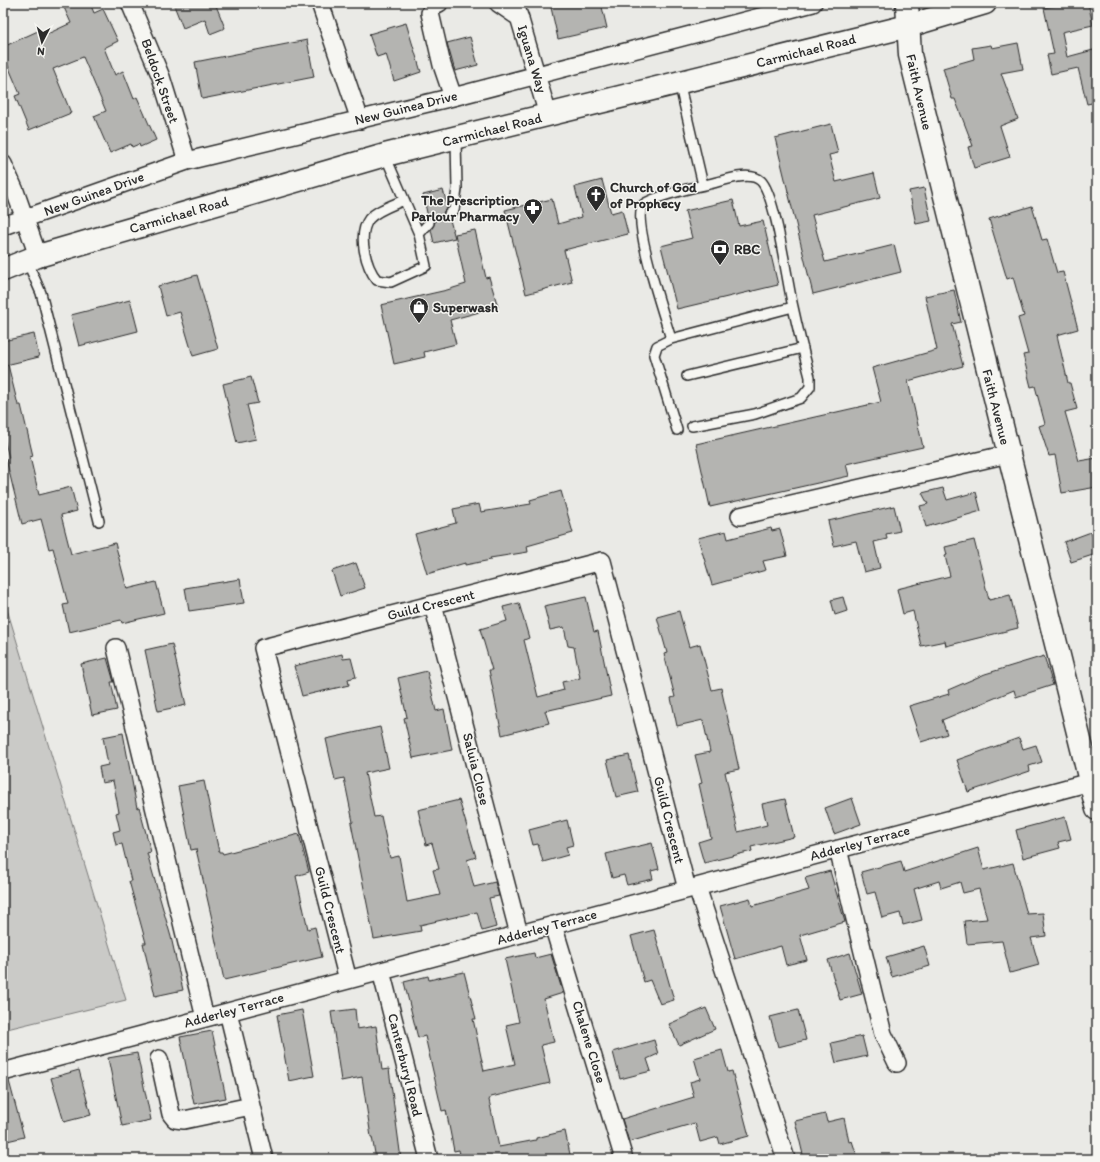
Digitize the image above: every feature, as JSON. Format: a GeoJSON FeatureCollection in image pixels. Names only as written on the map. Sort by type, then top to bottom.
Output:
{"type":"FeatureCollection","features":[{"type":"Feature","properties":{"kind":"main road","name":"Faith Avenue"},"geometry":{"type":"LineString","coordinates":[[907,3],[910,55],[1097,809]]}},
{"type":"Feature","properties":{"kind":"main road","name":"Carmichael Road"},"geometry":{"type":"LineString","coordinates":[[3,270],[32,258],[385,156],[908,26],[985,3]]}},
{"type":"Feature","properties":{"kind":"street","name":"Beldock Street"},"geometry":{"type":"LineString","coordinates":[[130,3],[161,77],[187,161]]}},
{"type":"Feature","properties":{"kind":"street"},"geometry":{"type":"LineString","coordinates":[[320,3],[360,120]]}},
{"type":"Feature","properties":{"kind":"street"},"geometry":{"type":"LineString","coordinates":[[439,3],[433,6],[430,13],[442,65],[454,97]]}},
{"type":"Feature","properties":{"kind":"street"},"geometry":{"type":"LineString","coordinates":[[498,3],[517,11]]}},
{"type":"Feature","properties":{"kind":"street","name":"New Guinea Drive"},"geometry":{"type":"LineString","coordinates":[[3,226],[187,161],[454,97],[813,3]]}},
{"type":"Feature","properties":{"kind":"street","name":"Iguana Way"},"geometry":{"type":"LineString","coordinates":[[517,11],[538,75],[548,115]]}},
{"type":"Feature","properties":{"kind":"street"},"geometry":{"type":"LineString","coordinates":[[3,164],[25,218],[32,258]]}},
{"type":"Feature","properties":{"kind":"street"},"geometry":{"type":"LineString","coordinates":[[740,516],[1008,454]]}},
{"type":"Feature","properties":{"kind":"street","name":"Guild Crescent"},"geometry":{"type":"LineString","coordinates":[[348,980],[263,648],[602,561],[692,888]]}},
{"type":"Feature","properties":{"kind":"street","name":"Saluia Close"},"geometry":{"type":"LineString","coordinates":[[433,605],[518,934]]}},
{"type":"Feature","properties":{"kind":"street"},"geometry":{"type":"LineString","coordinates":[[116,648],[205,1018]]}},
{"type":"Feature","properties":{"kind":"street","name":"Adderley Terrace"},"geometry":{"type":"LineString","coordinates":[[3,1072],[1090,782]]}},
{"type":"Feature","properties":{"kind":"street"},"geometry":{"type":"LineString","coordinates":[[838,849],[883,1034],[897,1063]]}},
{"type":"Feature","properties":{"kind":"street"},"geometry":{"type":"LineString","coordinates":[[692,888],[786,1159]]}},
{"type":"Feature","properties":{"kind":"street","name":"Chalene Close"},"geometry":{"type":"LineString","coordinates":[[553,925],[624,1159]]}},
{"type":"Feature","properties":{"kind":"street","name":"Canterburyl Road"},"geometry":{"type":"LineString","coordinates":[[381,971],[429,1159]]}},
{"type":"Feature","properties":{"kind":"street"},"geometry":{"type":"LineString","coordinates":[[228,1012],[264,1159]]}},
{"type":"Feature","properties":{"kind":"street"},"geometry":{"type":"LineString","coordinates":[[159,1059],[171,1114],[175,1118],[184,1120],[251,1106]]}},
{"type":"Feature","properties":{"kind":"lane"},"geometry":{"type":"LineString","coordinates":[[679,82],[703,185]]}},
{"type":"Feature","properties":{"kind":"lane"},"geometry":{"type":"LineString","coordinates":[[449,214],[454,210],[457,188],[456,139]]}},
{"type":"Feature","properties":{"kind":"lane"},"geometry":{"type":"LineString","coordinates":[[385,156],[404,200],[418,234],[426,266],[391,282],[377,280],[372,274],[365,258],[364,234],[368,220],[376,213],[404,200]]}},
{"type":"Feature","properties":{"kind":"lane"},"geometry":{"type":"LineString","coordinates":[[671,339],[642,241],[640,210],[644,204],[656,199],[703,185],[745,177],[756,178],[762,182],[771,198],[793,307],[810,377],[810,388],[802,398],[755,414],[692,426]]}},
{"type":"Feature","properties":{"kind":"lane"},"geometry":{"type":"LineString","coordinates":[[418,234],[429,223]]}},
{"type":"Feature","properties":{"kind":"lane"},"geometry":{"type":"LineString","coordinates":[[32,258],[99,521]]}},
{"type":"Feature","properties":{"kind":"lane"},"geometry":{"type":"LineString","coordinates":[[677,430],[654,355],[657,346],[671,339],[793,307]]}},
{"type":"Feature","properties":{"kind":"lane"},"geometry":{"type":"LineString","coordinates":[[687,376],[803,348]]}},
{"type":"Feature","properties":{"kind":"shaded area"},"geometry":{"type":"Polygon","coordinates":[[[3,596],[126,1000],[3,1030],[3,596]]]}},
{"type":"Feature","properties":{"kind":"building"},"geometry":{"type":"Polygon","coordinates":[[[62,3],[90,3],[94,13],[103,9],[118,41],[104,48],[115,75],[123,71],[134,99],[137,97],[156,140],[140,147],[139,144],[132,147],[131,144],[110,153],[94,116],[106,111],[83,57],[53,69],[71,113],[29,130],[15,96],[20,94],[3,54],[3,47],[40,30],[43,36],[71,23],[62,3]]]}},
{"type":"Feature","properties":{"kind":"building"},"geometry":{"type":"Polygon","coordinates":[[[173,3],[215,3],[225,28],[210,34],[205,19],[183,28],[173,3]]]}},
{"type":"Feature","properties":{"kind":"building"},"geometry":{"type":"Polygon","coordinates":[[[550,3],[601,3],[607,28],[558,39],[550,3]]]}},
{"type":"Feature","properties":{"kind":"building"},"geometry":{"type":"Polygon","coordinates":[[[1068,3],[1088,3],[1093,25],[1062,32],[1067,57],[1097,49],[1097,102],[1087,104],[1078,68],[1051,74],[1047,55],[1054,54],[1044,8],[1068,3]]]}},
{"type":"Feature","properties":{"kind":"building"},"geometry":{"type":"Polygon","coordinates":[[[406,23],[421,72],[394,81],[386,54],[377,57],[369,34],[406,23]]]}},
{"type":"Feature","properties":{"kind":"building"},"geometry":{"type":"Polygon","coordinates":[[[470,37],[478,65],[455,71],[447,43],[470,37]]]}},
{"type":"Feature","properties":{"kind":"building"},"geometry":{"type":"Polygon","coordinates":[[[307,40],[314,77],[202,99],[195,62],[307,40]]]}},
{"type":"Feature","properties":{"kind":"building"},"geometry":{"type":"Polygon","coordinates":[[[1018,43],[1023,69],[1001,73],[1018,119],[1000,126],[1010,157],[974,168],[968,147],[973,146],[955,99],[952,99],[943,68],[974,59],[972,48],[991,45],[992,48],[1018,43]]]}},
{"type":"Feature","properties":{"kind":"building"},"geometry":{"type":"Polygon","coordinates":[[[831,124],[838,153],[829,155],[836,182],[874,173],[880,198],[812,215],[825,262],[894,245],[901,272],[813,294],[775,138],[831,124]]]}},
{"type":"Feature","properties":{"kind":"building"},"geometry":{"type":"Polygon","coordinates":[[[602,180],[611,213],[622,210],[628,234],[564,250],[572,282],[526,294],[505,210],[552,199],[558,224],[582,217],[575,187],[602,180]]]}},
{"type":"Feature","properties":{"kind":"building"},"geometry":{"type":"Polygon","coordinates":[[[924,188],[931,221],[916,224],[909,191],[924,188]]]}},
{"type":"Feature","properties":{"kind":"building"},"geometry":{"type":"Polygon","coordinates":[[[443,190],[448,208],[444,211],[443,215],[446,219],[450,220],[455,238],[434,243],[431,230],[435,222],[433,218],[428,217],[423,195],[443,190]]]}},
{"type":"Feature","properties":{"kind":"building","name":"RBC"},"geometry":{"type":"Polygon","coordinates":[[[733,200],[739,226],[763,221],[778,285],[677,309],[661,246],[692,238],[685,211],[733,200]]]}},
{"type":"Feature","properties":{"kind":"building"},"geometry":{"type":"Polygon","coordinates":[[[1032,206],[1042,240],[1047,239],[1057,273],[1063,272],[1078,329],[1057,335],[1068,383],[1070,383],[1077,409],[1065,412],[1079,461],[1097,458],[1097,487],[1062,493],[1055,455],[1049,456],[1039,426],[1045,424],[1035,386],[1031,387],[1023,355],[1028,354],[1018,318],[1024,316],[1013,277],[1007,279],[989,219],[1032,206]]]}},
{"type":"Feature","properties":{"kind":"building"},"geometry":{"type":"Polygon","coordinates":[[[475,230],[486,278],[489,277],[498,307],[450,320],[456,344],[424,352],[425,357],[394,364],[381,305],[447,290],[466,284],[455,234],[475,230]]]}},
{"type":"Feature","properties":{"kind":"building"},"geometry":{"type":"Polygon","coordinates":[[[197,275],[218,349],[193,356],[180,312],[166,316],[158,286],[197,275]]]}},
{"type":"Feature","properties":{"kind":"building"},"geometry":{"type":"Polygon","coordinates":[[[954,290],[961,322],[952,324],[963,366],[908,381],[923,447],[846,464],[849,476],[710,507],[696,444],[881,402],[872,368],[937,350],[925,296],[954,290]]]}},
{"type":"Feature","properties":{"kind":"building"},"geometry":{"type":"Polygon","coordinates":[[[130,300],[138,331],[79,346],[71,315],[130,300]]]}},
{"type":"Feature","properties":{"kind":"building"},"geometry":{"type":"Polygon","coordinates":[[[34,334],[39,357],[6,365],[8,365],[18,405],[21,405],[33,456],[30,457],[39,495],[71,487],[77,511],[61,515],[71,554],[115,543],[127,589],[156,582],[164,613],[122,623],[121,620],[69,632],[63,605],[68,604],[53,548],[49,549],[41,519],[22,524],[6,459],[9,458],[3,434],[3,341],[34,334]]]}},
{"type":"Feature","properties":{"kind":"building"},"geometry":{"type":"Polygon","coordinates":[[[251,377],[258,403],[247,405],[256,439],[237,443],[223,384],[251,377]]]}},
{"type":"Feature","properties":{"kind":"building"},"geometry":{"type":"Polygon","coordinates":[[[943,488],[947,500],[976,492],[981,511],[926,527],[920,506],[928,504],[922,493],[943,488]]]}},
{"type":"Feature","properties":{"kind":"building"},"geometry":{"type":"Polygon","coordinates":[[[561,491],[573,533],[527,546],[528,552],[490,558],[491,560],[465,565],[465,563],[427,574],[415,534],[456,523],[453,509],[479,504],[481,512],[531,504],[530,500],[561,491]]]}},
{"type":"Feature","properties":{"kind":"building"},"geometry":{"type":"Polygon","coordinates":[[[894,506],[900,531],[886,534],[887,539],[874,542],[880,568],[864,572],[856,541],[834,546],[828,521],[894,506]]]}},
{"type":"Feature","properties":{"kind":"building"},"geometry":{"type":"Polygon","coordinates":[[[771,528],[772,531],[780,529],[787,556],[763,561],[766,570],[712,585],[698,538],[726,531],[728,539],[771,528]]]}},
{"type":"Feature","properties":{"kind":"building"},"geometry":{"type":"Polygon","coordinates":[[[1091,532],[1094,541],[1097,540],[1096,554],[1071,562],[1064,542],[1091,532]]]}},
{"type":"Feature","properties":{"kind":"building"},"geometry":{"type":"Polygon","coordinates":[[[974,540],[989,600],[1010,595],[1018,628],[946,646],[945,641],[921,646],[913,611],[903,614],[897,589],[950,576],[945,556],[947,555],[945,547],[974,540]]]}},
{"type":"Feature","properties":{"kind":"building"},"geometry":{"type":"Polygon","coordinates":[[[356,563],[365,588],[340,596],[332,571],[356,563]]]}},
{"type":"Feature","properties":{"kind":"building"},"geometry":{"type":"Polygon","coordinates":[[[240,579],[244,603],[189,611],[185,588],[240,579]]]}},
{"type":"Feature","properties":{"kind":"building"},"geometry":{"type":"Polygon","coordinates":[[[586,597],[594,632],[598,631],[611,696],[545,711],[549,723],[502,735],[489,670],[492,670],[480,629],[507,621],[503,607],[519,603],[529,638],[524,640],[538,697],[564,690],[562,682],[580,678],[574,647],[568,646],[564,627],[550,630],[544,606],[586,597]]]}},
{"type":"Feature","properties":{"kind":"building"},"geometry":{"type":"Polygon","coordinates":[[[843,597],[847,611],[835,615],[831,600],[843,597]]]}},
{"type":"Feature","properties":{"kind":"building"},"geometry":{"type":"Polygon","coordinates":[[[679,611],[689,647],[700,644],[712,690],[721,688],[739,769],[725,772],[738,832],[767,825],[762,804],[785,799],[794,837],[751,847],[752,851],[704,863],[698,842],[711,838],[699,784],[702,783],[695,755],[710,752],[703,720],[677,726],[671,698],[675,697],[664,654],[667,653],[657,617],[679,611]]]}},
{"type":"Feature","properties":{"kind":"building"},"geometry":{"type":"Polygon","coordinates":[[[172,644],[186,705],[158,711],[145,650],[172,644]]]}},
{"type":"Feature","properties":{"kind":"building"},"geometry":{"type":"Polygon","coordinates":[[[342,654],[343,659],[351,658],[356,677],[348,679],[349,685],[302,696],[294,666],[342,654]]]}},
{"type":"Feature","properties":{"kind":"building"},"geometry":{"type":"Polygon","coordinates":[[[1044,656],[1053,685],[1016,697],[1014,690],[942,720],[947,734],[921,742],[909,706],[949,694],[948,690],[985,674],[1044,656]]]}},
{"type":"Feature","properties":{"kind":"building"},"geometry":{"type":"Polygon","coordinates":[[[107,658],[114,682],[111,682],[117,710],[92,715],[81,664],[107,658]]]}},
{"type":"Feature","properties":{"kind":"building"},"geometry":{"type":"Polygon","coordinates":[[[427,671],[436,711],[444,709],[452,750],[413,758],[404,718],[407,717],[398,678],[427,671]]]}},
{"type":"Feature","properties":{"kind":"building"},"geometry":{"type":"Polygon","coordinates":[[[380,727],[389,768],[365,773],[374,817],[381,816],[390,858],[399,856],[407,902],[440,895],[433,870],[439,869],[432,843],[426,845],[418,810],[459,800],[476,857],[467,860],[474,887],[495,882],[499,896],[489,898],[496,927],[482,931],[477,912],[420,925],[421,931],[374,939],[351,823],[353,822],[344,778],[335,780],[326,739],[380,727]]]}},
{"type":"Feature","properties":{"kind":"building"},"geometry":{"type":"Polygon","coordinates":[[[123,733],[137,808],[139,807],[151,852],[147,853],[171,937],[183,990],[155,996],[143,943],[146,943],[129,881],[131,881],[122,844],[116,845],[113,832],[120,830],[116,813],[119,812],[113,781],[102,783],[99,767],[108,765],[103,737],[123,733]]]}},
{"type":"Feature","properties":{"kind":"building"},"geometry":{"type":"Polygon","coordinates":[[[1019,738],[1023,749],[1036,745],[1042,762],[1029,766],[1030,771],[968,792],[957,760],[1019,738]]]}},
{"type":"Feature","properties":{"kind":"building"},"geometry":{"type":"Polygon","coordinates":[[[629,755],[638,792],[616,797],[607,760],[629,755]]]}},
{"type":"Feature","properties":{"kind":"building"},"geometry":{"type":"Polygon","coordinates":[[[204,781],[219,852],[222,852],[223,854],[299,834],[309,872],[296,876],[308,929],[315,927],[322,957],[224,980],[196,849],[191,850],[178,786],[204,781]]]}},
{"type":"Feature","properties":{"kind":"building"},"geometry":{"type":"Polygon","coordinates":[[[852,798],[861,824],[834,834],[825,808],[852,798]]]}},
{"type":"Feature","properties":{"kind":"building"},"geometry":{"type":"Polygon","coordinates":[[[1065,817],[1071,839],[1058,842],[1060,848],[1023,858],[1016,830],[1065,817]]]}},
{"type":"Feature","properties":{"kind":"building"},"geometry":{"type":"Polygon","coordinates":[[[567,820],[573,845],[566,847],[568,855],[543,862],[538,844],[533,845],[529,830],[567,820]]]}},
{"type":"Feature","properties":{"kind":"building"},"geometry":{"type":"Polygon","coordinates":[[[652,843],[659,869],[651,871],[653,879],[627,885],[624,875],[612,878],[606,854],[652,843]]]}},
{"type":"Feature","properties":{"kind":"building"},"geometry":{"type":"Polygon","coordinates":[[[978,848],[984,870],[1013,863],[1027,914],[1043,913],[1046,936],[1031,938],[1039,965],[1010,973],[1002,941],[967,944],[964,921],[987,919],[979,889],[963,893],[960,882],[941,888],[939,881],[914,889],[922,920],[903,925],[900,913],[882,918],[875,892],[867,894],[861,872],[901,861],[904,872],[978,848]]]}},
{"type":"Feature","properties":{"kind":"building"},"geometry":{"type":"Polygon","coordinates":[[[830,871],[845,922],[800,935],[807,960],[786,965],[781,946],[735,959],[720,906],[750,898],[752,906],[809,890],[805,878],[830,871]]]}},
{"type":"Feature","properties":{"kind":"building"},"geometry":{"type":"Polygon","coordinates":[[[654,930],[674,1000],[660,1004],[650,980],[644,982],[631,936],[654,930]]]}},
{"type":"Feature","properties":{"kind":"building"},"geometry":{"type":"Polygon","coordinates":[[[924,946],[930,966],[892,977],[886,957],[924,946]]]}},
{"type":"Feature","properties":{"kind":"building"},"geometry":{"type":"Polygon","coordinates":[[[534,953],[535,958],[551,954],[563,993],[544,999],[554,1042],[541,1045],[550,1083],[491,1097],[489,1100],[499,1147],[536,1140],[536,1138],[565,1131],[571,1159],[461,1159],[459,1150],[454,1151],[446,1110],[442,1111],[425,1036],[418,1038],[404,982],[428,976],[429,980],[464,972],[476,1019],[473,1019],[484,1071],[515,1064],[506,1025],[519,1022],[505,959],[534,953]]]}},
{"type":"Feature","properties":{"kind":"building"},"geometry":{"type":"Polygon","coordinates":[[[850,953],[862,994],[840,1000],[828,960],[850,953]]]}},
{"type":"Feature","properties":{"kind":"building"},"geometry":{"type":"Polygon","coordinates":[[[706,1008],[715,1029],[679,1045],[669,1024],[706,1008]]]}},
{"type":"Feature","properties":{"kind":"building"},"geometry":{"type":"Polygon","coordinates":[[[355,1009],[357,1029],[376,1026],[382,1070],[389,1069],[401,1159],[376,1159],[371,1137],[362,1077],[341,1081],[331,1012],[355,1009]]]}},
{"type":"Feature","properties":{"kind":"building"},"geometry":{"type":"Polygon","coordinates":[[[302,1010],[314,1076],[289,1081],[277,1015],[302,1010]]]}},
{"type":"Feature","properties":{"kind":"building"},"geometry":{"type":"Polygon","coordinates":[[[798,1010],[806,1040],[778,1047],[770,1017],[798,1010]]]}},
{"type":"Feature","properties":{"kind":"building"},"geometry":{"type":"Polygon","coordinates":[[[212,1031],[226,1098],[194,1104],[180,1037],[212,1031]]]}},
{"type":"Feature","properties":{"kind":"building"},"geometry":{"type":"Polygon","coordinates":[[[862,1036],[867,1056],[836,1063],[831,1043],[862,1036]]]}},
{"type":"Feature","properties":{"kind":"building"},"geometry":{"type":"Polygon","coordinates":[[[654,1040],[658,1054],[647,1059],[651,1071],[620,1079],[613,1052],[654,1040]]]}},
{"type":"Feature","properties":{"kind":"building"},"geometry":{"type":"Polygon","coordinates":[[[722,1050],[728,1072],[732,1071],[749,1136],[720,1144],[718,1137],[700,1142],[695,1123],[629,1142],[622,1119],[694,1097],[690,1082],[700,1079],[694,1058],[722,1050]]]}},
{"type":"Feature","properties":{"kind":"building"},"geometry":{"type":"Polygon","coordinates":[[[137,1053],[151,1120],[122,1126],[108,1058],[137,1053]]]}},
{"type":"Feature","properties":{"kind":"building"},"geometry":{"type":"Polygon","coordinates":[[[79,1070],[91,1115],[64,1122],[51,1078],[79,1070]]]}},
{"type":"Feature","properties":{"kind":"building"},"geometry":{"type":"Polygon","coordinates":[[[9,1081],[24,1137],[3,1142],[3,1082],[9,1081]]]}},
{"type":"Feature","properties":{"kind":"building"},"geometry":{"type":"Polygon","coordinates":[[[825,1114],[827,1122],[844,1118],[849,1142],[852,1141],[858,1159],[804,1159],[795,1121],[825,1114]]]}},
{"type":"Feature","properties":{"kind":"place","name":"Church of God of Prophecy"},"geometry":{"type":"Point","coordinates":[596,212]}},
{"type":"Feature","properties":{"kind":"place","name":"The Prescription Parlour Pharmacy"},"geometry":{"type":"Point","coordinates":[533,225]}},
{"type":"Feature","properties":{"kind":"place","name":"RBC"},"geometry":{"type":"Point","coordinates":[720,266]}},
{"type":"Feature","properties":{"kind":"place","name":"Superwash"},"geometry":{"type":"Point","coordinates":[419,324]}}]}
